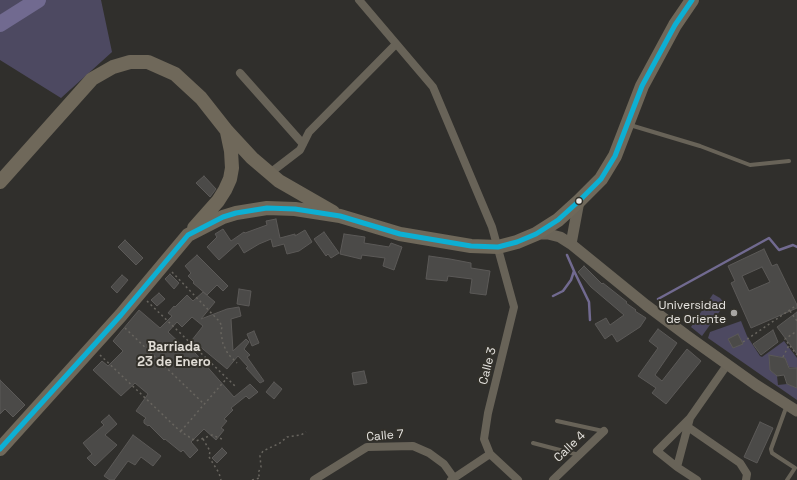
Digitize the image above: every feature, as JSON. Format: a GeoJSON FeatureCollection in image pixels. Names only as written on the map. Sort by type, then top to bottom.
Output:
{"type":"FeatureCollection","features":[{"type":"Feature","properties":{"kind":"highway"},"geometry":{"type":"LineString","coordinates":[[188,235],[223,217],[236,213],[267,208],[295,209],[340,216],[400,234],[471,246],[498,247],[517,242],[536,234],[558,220],[579,201],[600,179],[608,167],[615,156],[642,86],[675,25],[692,0]]}},
{"type":"Feature","properties":{"kind":"highway"},"geometry":{"type":"LineString","coordinates":[[0,182],[92,79],[113,67],[130,62],[148,62],[175,74],[202,98],[227,131],[252,158],[270,174],[279,181],[340,216]]}},
{"type":"Feature","properties":{"kind":"highway"},"geometry":{"type":"LineString","coordinates":[[0,449],[117,320],[218,201],[230,179],[232,168],[227,131]]}},
{"type":"Feature","properties":{"kind":"street","name":"Calle 3"},"geometry":{"type":"LineString","coordinates":[[359,0],[433,87],[492,227],[498,247],[514,308],[488,413],[484,439],[490,454]]}},
{"type":"Feature","properties":{"kind":"street"},"geometry":{"type":"LineString","coordinates":[[270,174],[300,150],[309,132],[396,44]]}},
{"type":"Feature","properties":{"kind":"street"},"geometry":{"type":"LineString","coordinates":[[240,73],[303,144]]}},
{"type":"Feature","properties":{"kind":"street"},"geometry":{"type":"LineString","coordinates":[[571,244],[579,201]]}},
{"type":"Feature","properties":{"kind":"street"},"geometry":{"type":"LineString","coordinates":[[536,234],[548,234],[560,237],[571,244],[646,305],[727,365],[792,408]]}},
{"type":"Feature","properties":{"kind":"street"},"geometry":{"type":"LineString","coordinates":[[697,480],[677,467],[657,451],[690,418],[727,365]]}},
{"type":"Feature","properties":{"kind":"street"},"geometry":{"type":"LineString","coordinates":[[677,467],[690,418]]}},
{"type":"Feature","properties":{"kind":"street"},"geometry":{"type":"LineString","coordinates":[[688,427],[740,463],[747,474],[746,480]]}},
{"type":"Feature","properties":{"kind":"street","name":"Calle 4"},"geometry":{"type":"LineString","coordinates":[[553,480],[604,431]]}},
{"type":"Feature","properties":{"kind":"street","name":"Calle 7"},"geometry":{"type":"LineString","coordinates":[[314,480],[366,447],[413,446],[429,453],[444,464],[452,479]]}},
{"type":"Feature","properties":{"kind":"street"},"geometry":{"type":"LineString","coordinates":[[452,479],[490,454],[518,480]]}},
{"type":"Feature","properties":{"kind":"lane"},"geometry":{"type":"LineString","coordinates":[[628,124],[700,146],[750,165],[789,161]]}},
{"type":"Feature","properties":{"kind":"lane"},"geometry":{"type":"LineString","coordinates":[[787,480],[795,468],[772,453],[771,449],[792,408]]}},
{"type":"Feature","properties":{"kind":"lane"},"geometry":{"type":"LineString","coordinates":[[557,421],[604,431]]}},
{"type":"Feature","properties":{"kind":"lane"},"geometry":{"type":"LineString","coordinates":[[533,443],[579,455]]}},
{"type":"Feature","properties":{"kind":"path"},"geometry":{"type":"LineString","coordinates":[[163,265],[177,277],[219,321],[222,326],[221,333],[223,344],[228,354],[237,363]]}},
{"type":"Feature","properties":{"kind":"path"},"geometry":{"type":"LineString","coordinates":[[139,293],[236,387]]}},
{"type":"Feature","properties":{"kind":"path"},"geometry":{"type":"LineString","coordinates":[[743,342],[797,305]]}},
{"type":"Feature","properties":{"kind":"path"},"geometry":{"type":"LineString","coordinates":[[789,310],[797,321]]}},
{"type":"Feature","properties":{"kind":"path"},"geometry":{"type":"LineString","coordinates":[[117,320],[204,404]]}},
{"type":"Feature","properties":{"kind":"path"},"geometry":{"type":"LineString","coordinates":[[797,331],[785,339],[797,356]]}},
{"type":"Feature","properties":{"kind":"path"},"geometry":{"type":"LineString","coordinates":[[783,357],[789,345]]}},
{"type":"Feature","properties":{"kind":"path"},"geometry":{"type":"LineString","coordinates":[[92,347],[181,432],[196,441],[212,435],[222,439]]}},
{"type":"Feature","properties":{"kind":"path"},"geometry":{"type":"LineString","coordinates":[[181,432],[227,378]]}},
{"type":"Feature","properties":{"kind":"path"},"geometry":{"type":"LineString","coordinates":[[252,480],[260,478],[258,472],[261,467],[260,456],[264,451],[280,443],[287,437],[301,436],[306,432]]}},
{"type":"Feature","properties":{"kind":"path"},"geometry":{"type":"LineString","coordinates":[[203,439],[210,451],[209,457],[219,473],[221,480]]}},
{"type":"Feature","properties":{"kind":"shaded area"},"geometry":{"type":"Polygon","coordinates":[[[0,0],[101,0],[112,52],[61,98],[0,60],[0,0]]]}},
{"type":"Feature","properties":{"kind":"shaded area"},"geometry":{"type":"Polygon","coordinates":[[[713,294],[720,298],[725,304],[702,336],[691,327],[713,294]]]}},
{"type":"Feature","properties":{"kind":"shaded area"},"geometry":{"type":"Polygon","coordinates":[[[741,321],[747,336],[760,356],[762,357],[784,341],[797,358],[797,368],[789,367],[785,358],[776,356],[770,362],[770,370],[777,376],[778,385],[787,384],[797,387],[797,400],[708,338],[710,332],[741,321]]]}},
{"type":"Feature","properties":{"kind":"building"},"geometry":{"type":"Polygon","coordinates":[[[204,176],[216,189],[210,197],[196,183],[204,176]]]}},
{"type":"Feature","properties":{"kind":"building"},"geometry":{"type":"Polygon","coordinates":[[[276,219],[280,238],[295,234],[295,236],[305,230],[312,242],[299,251],[287,254],[284,244],[273,247],[271,239],[244,253],[238,243],[219,260],[207,247],[217,237],[215,234],[223,229],[231,241],[244,232],[245,233],[267,225],[266,221],[276,219]]]}},
{"type":"Feature","properties":{"kind":"building"},"geometry":{"type":"Polygon","coordinates":[[[324,232],[339,253],[331,258],[328,254],[326,256],[314,239],[324,232]]]}},
{"type":"Feature","properties":{"kind":"building"},"geometry":{"type":"Polygon","coordinates":[[[344,234],[365,237],[364,243],[389,247],[391,243],[402,247],[394,270],[383,266],[385,258],[362,255],[361,259],[340,254],[344,234]]]}},
{"type":"Feature","properties":{"kind":"building"},"geometry":{"type":"Polygon","coordinates":[[[125,240],[143,258],[136,265],[118,247],[125,240]]]}},
{"type":"Feature","properties":{"kind":"building"},"geometry":{"type":"Polygon","coordinates":[[[764,249],[772,266],[777,264],[797,305],[797,308],[751,328],[731,283],[735,281],[728,266],[764,249]],[[762,267],[742,276],[749,291],[770,282],[762,267]]]}},
{"type":"Feature","properties":{"kind":"building"},"geometry":{"type":"Polygon","coordinates":[[[197,255],[228,286],[223,291],[217,285],[207,295],[193,283],[194,282],[188,276],[191,273],[185,266],[197,255]]]}},
{"type":"Feature","properties":{"kind":"building"},"geometry":{"type":"Polygon","coordinates":[[[429,256],[471,263],[471,268],[490,271],[486,295],[470,293],[472,279],[448,276],[447,281],[426,279],[429,256]]]}},
{"type":"Feature","properties":{"kind":"building"},"geometry":{"type":"Polygon","coordinates":[[[584,266],[602,284],[603,283],[627,302],[626,303],[636,310],[635,311],[646,318],[640,327],[617,342],[612,334],[605,339],[595,324],[606,318],[610,325],[624,315],[591,287],[578,272],[584,266]]]}},
{"type":"Feature","properties":{"kind":"building"},"geometry":{"type":"Polygon","coordinates":[[[170,274],[179,283],[174,289],[165,279],[170,274]]]}},
{"type":"Feature","properties":{"kind":"building"},"geometry":{"type":"Polygon","coordinates":[[[122,275],[128,280],[117,293],[111,287],[122,275]]]}},
{"type":"Feature","properties":{"kind":"building"},"geometry":{"type":"Polygon","coordinates":[[[239,289],[251,291],[249,306],[237,304],[239,289]]]}},
{"type":"Feature","properties":{"kind":"building"},"geometry":{"type":"Polygon","coordinates":[[[203,292],[215,302],[201,319],[227,309],[239,307],[241,316],[231,319],[233,351],[246,339],[249,342],[244,349],[250,355],[247,357],[264,381],[260,383],[246,368],[248,367],[238,356],[227,369],[192,340],[203,326],[192,317],[182,327],[177,322],[168,332],[185,348],[188,345],[234,397],[250,384],[258,392],[249,399],[246,396],[231,408],[233,410],[224,419],[227,421],[221,428],[224,430],[216,440],[204,429],[191,442],[198,450],[190,458],[183,450],[181,452],[165,439],[164,440],[149,425],[148,426],[144,423],[146,418],[136,411],[148,394],[135,383],[121,396],[93,370],[102,361],[108,366],[123,351],[113,341],[139,310],[160,328],[172,316],[168,313],[187,295],[193,301],[203,292]]]}},
{"type":"Feature","properties":{"kind":"building"},"geometry":{"type":"Polygon","coordinates":[[[159,293],[165,299],[157,306],[151,300],[159,293]]]}},
{"type":"Feature","properties":{"kind":"building"},"geometry":{"type":"Polygon","coordinates":[[[797,312],[797,354],[777,327],[797,312]]]}},
{"type":"Feature","properties":{"kind":"building"},"geometry":{"type":"Polygon","coordinates":[[[658,329],[677,343],[655,375],[662,381],[687,349],[701,361],[666,404],[652,393],[656,388],[638,376],[658,348],[649,341],[658,329]]]}},
{"type":"Feature","properties":{"kind":"building"},"geometry":{"type":"Polygon","coordinates":[[[773,330],[778,342],[761,355],[753,344],[773,330]]]}},
{"type":"Feature","properties":{"kind":"building"},"geometry":{"type":"Polygon","coordinates":[[[254,331],[259,343],[252,346],[247,334],[254,331]]]}},
{"type":"Feature","properties":{"kind":"building"},"geometry":{"type":"Polygon","coordinates":[[[738,334],[743,344],[733,348],[728,339],[738,334]]]}},
{"type":"Feature","properties":{"kind":"building"},"geometry":{"type":"Polygon","coordinates":[[[769,355],[785,358],[789,368],[797,368],[797,388],[787,384],[784,375],[777,376],[770,370],[769,355]]]}},
{"type":"Feature","properties":{"kind":"building"},"geometry":{"type":"Polygon","coordinates":[[[364,371],[367,383],[354,385],[352,373],[364,371]]]}},
{"type":"Feature","properties":{"kind":"building"},"geometry":{"type":"Polygon","coordinates":[[[0,380],[25,405],[13,417],[5,409],[0,414],[0,380]]]}},
{"type":"Feature","properties":{"kind":"building"},"geometry":{"type":"Polygon","coordinates":[[[274,382],[282,389],[274,399],[266,392],[274,382]]]}},
{"type":"Feature","properties":{"kind":"building"},"geometry":{"type":"Polygon","coordinates":[[[109,415],[117,424],[105,435],[117,445],[95,466],[87,458],[92,454],[83,443],[104,425],[101,422],[109,415]]]}},
{"type":"Feature","properties":{"kind":"building"},"geometry":{"type":"Polygon","coordinates":[[[760,422],[773,428],[757,463],[744,457],[760,422]]]}},
{"type":"Feature","properties":{"kind":"building"},"geometry":{"type":"Polygon","coordinates":[[[133,435],[161,456],[153,466],[141,457],[135,465],[128,461],[114,480],[110,480],[104,476],[133,435]]]}},
{"type":"Feature","properties":{"kind":"building"},"geometry":{"type":"Polygon","coordinates":[[[222,448],[227,453],[217,463],[212,458],[222,448]]]}},
{"type":"Feature","properties":{"kind":"waterway"},"geometry":{"type":"LineString","coordinates":[[0,24],[38,0]]}},
{"type":"Feature","properties":{"kind":"waterway"},"geometry":{"type":"LineString","coordinates":[[658,299],[769,238],[779,250],[793,245],[797,247]]}},
{"type":"Feature","properties":{"kind":"waterway"},"geometry":{"type":"LineString","coordinates":[[553,296],[563,291],[571,280],[574,271],[567,255]]}},
{"type":"Feature","properties":{"kind":"waterway"},"geometry":{"type":"LineString","coordinates":[[574,271],[589,302],[590,320]]}},
{"type":"Feature","properties":{"kind":"transit line"},"geometry":{"type":"LineString","coordinates":[[0,449],[121,315],[188,235],[223,217],[236,213],[267,208],[295,209],[340,216],[400,234],[471,246],[498,247],[517,242],[536,234],[558,220],[601,179],[615,156],[642,86],[675,25],[692,0]]}},
{"type":"Feature","properties":{"kind":"place","name":"Universidad de Oriente"},"geometry":{"type":"Point","coordinates":[734,313]}},
{"type":"Feature","properties":{"kind":"district","name":"Barriada 23 de Enero"},"geometry":{"type":"Point","coordinates":[174,354]}}]}
